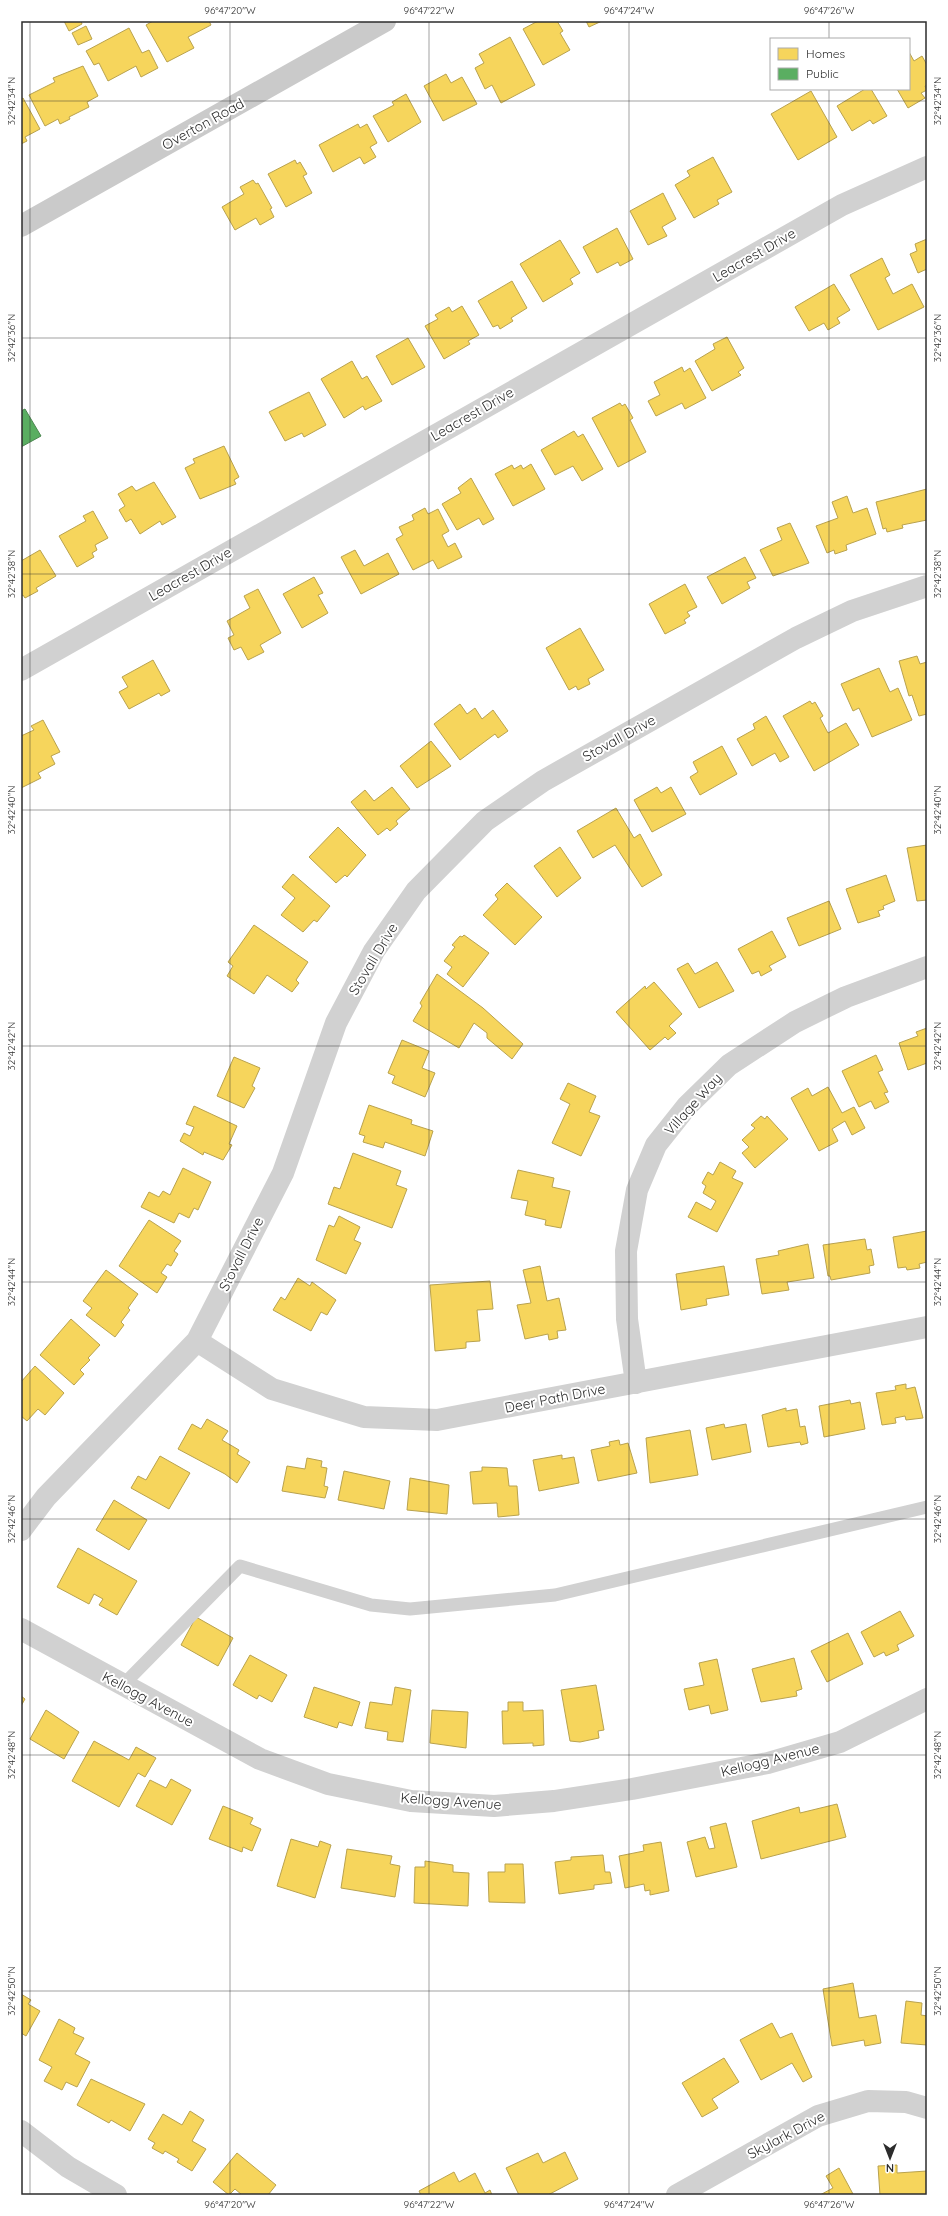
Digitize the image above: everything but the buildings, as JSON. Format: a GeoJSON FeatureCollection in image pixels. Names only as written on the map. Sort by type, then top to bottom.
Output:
{"type":"FeatureCollection","features":[{"type":"Feature","properties":{"kind":"street","name":"Overton Road"},"geometry":{"type":"LineString","coordinates":[[21,226],[385,21]]}},
{"type":"Feature","properties":{"kind":"street","name":"Leacrest Drive"},"geometry":{"type":"LineString","coordinates":[[21,670],[842,205],[927,167]]}},
{"type":"Feature","properties":{"kind":"street","name":"Stovall Drive"},"geometry":{"type":"LineString","coordinates":[[21,1530],[46,1497],[129,1413],[197,1341],[283,1173],[336,1023],[374,951],[416,891],[485,821],[542,782],[796,638],[852,611],[927,586]]}},
{"type":"Feature","properties":{"kind":"street","name":"Village Way"},"geometry":{"type":"LineString","coordinates":[[636,1383],[627,1319],[626,1251],[637,1190],[656,1145],[687,1106],[730,1065],[762,1043],[794,1022],[846,997],[927,967]]}},
{"type":"Feature","properties":{"kind":"street","name":"Deer Path Drive"},"geometry":{"type":"LineString","coordinates":[[197,1341],[272,1390],[364,1417],[437,1420],[927,1328]]}},
{"type":"Feature","properties":{"kind":"street","name":"Kellogg Avenue"},"geometry":{"type":"LineString","coordinates":[[21,1629],[260,1758],[328,1784],[411,1801],[494,1806],[554,1801],[632,1789],[768,1763],[840,1742],[927,1699]]}},
{"type":"Feature","properties":{"kind":"street","name":"Skylark Drive"},"geometry":{"type":"LineString","coordinates":[[677,2195],[818,2116],[868,2101],[906,2102],[927,2108]]}},
{"type":"Feature","properties":{"kind":"street"},"geometry":{"type":"LineString","coordinates":[[21,2131],[68,2167],[116,2195]]}},
{"type":"Feature","properties":{"kind":"lane"},"geometry":{"type":"LineString","coordinates":[[123,1685],[240,1566],[371,1605],[410,1609],[556,1595],[927,1507]]}}]}
